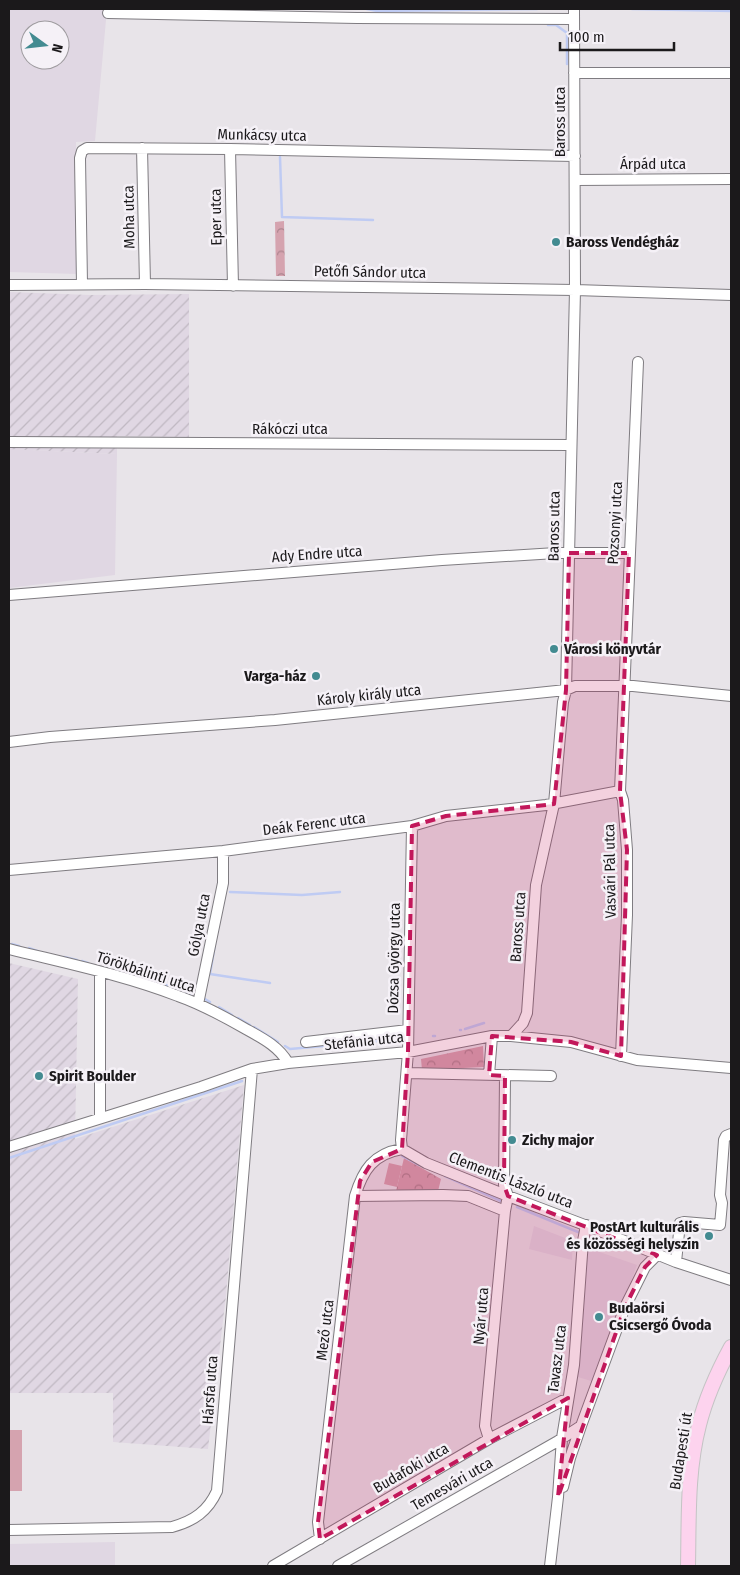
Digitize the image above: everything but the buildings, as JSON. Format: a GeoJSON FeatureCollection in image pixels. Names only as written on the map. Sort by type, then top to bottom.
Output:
{"type":"FeatureCollection","features":[{"type":"Feature","properties":{"kind":"main road","name":"Budapesti út"},"geometry":{"type":"LineString","coordinates":[[688,1566],[691,1479],[696,1436],[709,1392],[731,1347]]}},
{"type":"Feature","properties":{"kind":"street"},"geometry":{"type":"LineString","coordinates":[[108,13],[574,14]]}},
{"type":"Feature","properties":{"kind":"street","name":"Baross utca"},"geometry":{"type":"LineString","coordinates":[[512,1036],[523,1023],[527,1012],[536,885],[554,804],[563,702],[566,690],[575,290],[574,14]]}},
{"type":"Feature","properties":{"kind":"street"},"geometry":{"type":"LineString","coordinates":[[574,73],[731,73]]}},
{"type":"Feature","properties":{"kind":"street","name":"Munkácsy utca"},"geometry":{"type":"LineString","coordinates":[[82,284],[80,158],[82,152],[87,148],[230,148],[575,156]]}},
{"type":"Feature","properties":{"kind":"street","name":"Moha utca"},"geometry":{"type":"LineString","coordinates":[[142,148],[145,284]]}},
{"type":"Feature","properties":{"kind":"street","name":"Eper utca"},"geometry":{"type":"LineString","coordinates":[[230,148],[233,286]]}},
{"type":"Feature","properties":{"kind":"street","name":"Árpád utca"},"geometry":{"type":"LineString","coordinates":[[575,180],[731,179]]}},
{"type":"Feature","properties":{"kind":"street","name":"Petőfi Sándor utca"},"geometry":{"type":"LineString","coordinates":[[9,285],[145,284],[575,290],[731,295]]}},
{"type":"Feature","properties":{"kind":"street","name":"Pozsonyi utca"},"geometry":{"type":"LineString","coordinates":[[623,686],[638,362]]}},
{"type":"Feature","properties":{"kind":"street","name":"Rákóczi utca"},"geometry":{"type":"LineString","coordinates":[[9,442],[571,445]]}},
{"type":"Feature","properties":{"kind":"street","name":"Ady Endre utca"},"geometry":{"type":"LineString","coordinates":[[9,594],[442,560],[569,553],[629,553]]}},
{"type":"Feature","properties":{"kind":"street","name":"Károly király utca"},"geometry":{"type":"LineString","coordinates":[[9,742],[50,737],[275,720],[566,690],[576,686],[623,686],[731,696]]}},
{"type":"Feature","properties":{"kind":"street","name":"Vasvári Pál utca"},"geometry":{"type":"LineString","coordinates":[[620,1056],[627,915],[627,850],[623,800],[620,791],[623,686]]}},
{"type":"Feature","properties":{"kind":"street","name":"Deák Ferenc utca"},"geometry":{"type":"LineString","coordinates":[[9,870],[222,851],[412,826],[446,816],[554,804],[620,791]]}},
{"type":"Feature","properties":{"kind":"street","name":"Dózsa György utca"},"geometry":{"type":"LineString","coordinates":[[402,1149],[401,1140],[408,1052],[412,826]]}},
{"type":"Feature","properties":{"kind":"street","name":"Gólya utca"},"geometry":{"type":"LineString","coordinates":[[198,1004],[223,882],[222,851]]}},
{"type":"Feature","properties":{"kind":"street","name":"Törökbálinti utca"},"geometry":{"type":"LineString","coordinates":[[9,949],[100,972],[158,989],[198,1004],[274,1047],[283,1055],[288,1063]]}},
{"type":"Feature","properties":{"kind":"street"},"geometry":{"type":"LineString","coordinates":[[100,972],[100,1118]]}},
{"type":"Feature","properties":{"kind":"street"},"geometry":{"type":"LineString","coordinates":[[306,1042],[408,1030]]}},
{"type":"Feature","properties":{"kind":"street"},"geometry":{"type":"LineString","coordinates":[[490,1075],[492,1036]]}},
{"type":"Feature","properties":{"kind":"street","name":"Stefánia utca"},"geometry":{"type":"LineString","coordinates":[[9,1147],[252,1069],[288,1063],[408,1052],[492,1036],[512,1036],[571,1042],[637,1060],[731,1068]]}},
{"type":"Feature","properties":{"kind":"street","name":"Hársfa utca"},"geometry":{"type":"LineString","coordinates":[[9,1530],[172,1527],[195,1519],[204,1512],[212,1501],[217,1490],[252,1069]]}},
{"type":"Feature","properties":{"kind":"street"},"geometry":{"type":"LineString","coordinates":[[407,1073],[551,1076]]}},
{"type":"Feature","properties":{"kind":"street"},"geometry":{"type":"LineString","coordinates":[[505,1076],[504,1185],[508,1196]]}},
{"type":"Feature","properties":{"kind":"street"},"geometry":{"type":"LineString","coordinates":[[676,1262],[679,1224],[684,1222],[720,1225],[724,1140],[726,1136],[731,1134]]}},
{"type":"Feature","properties":{"kind":"street","name":"Mező utca"},"geometry":{"type":"LineString","coordinates":[[320,1538],[318,1522],[355,1196],[365,1170],[372,1162],[393,1151],[402,1149]]}},
{"type":"Feature","properties":{"kind":"street","name":"Clementis László utca"},"geometry":{"type":"LineString","coordinates":[[402,1149],[426,1163],[657,1255],[729,1278]]}},
{"type":"Feature","properties":{"kind":"street","name":"Clementis László utca"},"geometry":{"type":"LineString","coordinates":[[355,1196],[444,1194],[468,1196],[505,1211]]}},
{"type":"Feature","properties":{"kind":"street","name":"Nyár utca"},"geometry":{"type":"LineString","coordinates":[[489,1439],[485,1426],[508,1196]]}},
{"type":"Feature","properties":{"kind":"street","name":"Tavasz utca"},"geometry":{"type":"LineString","coordinates":[[550,1566],[558,1497],[562,1438],[574,1366],[583,1241],[586,1226]]}},
{"type":"Feature","properties":{"kind":"street","name":"Tavasz utca"},"geometry":{"type":"LineString","coordinates":[[558,1497],[564,1486],[570,1458],[625,1307],[645,1268],[657,1255]]}},
{"type":"Feature","properties":{"kind":"street","name":"Budafoki utca"},"geometry":{"type":"LineString","coordinates":[[273,1566],[489,1439],[567,1400]]}},
{"type":"Feature","properties":{"kind":"street","name":"Temesvári utca"},"geometry":{"type":"LineString","coordinates":[[338,1566],[581,1426]]}},
{"type":"Feature","properties":{"kind":"highlighted area"},"geometry":{"type":"Polygon","coordinates":[[[569,553],[629,553],[620,791],[627,850],[621,1056],[571,1042],[492,1036],[489,1075],[505,1076],[504,1185],[508,1196],[657,1255],[645,1267],[625,1307],[558,1497],[568,1398],[320,1539],[318,1522],[360,1181],[372,1162],[402,1149],[408,1052],[412,826],[446,816],[554,804],[566,690],[569,553]]]}},
{"type":"Feature","properties":{"kind":"shaded area"},"geometry":{"type":"Polygon","coordinates":[[[9,9],[107,9],[95,141],[76,142],[77,274],[9,272],[9,9]]]}},
{"type":"Feature","properties":{"kind":"shaded area"},"geometry":{"type":"Polygon","coordinates":[[[9,292],[90,295],[189,294],[189,437],[117,436],[117,454],[9,449],[9,292]]]}},
{"type":"Feature","properties":{"kind":"shaded area"},"geometry":{"type":"Polygon","coordinates":[[[9,449],[117,454],[115,575],[9,588],[9,449]]]}},
{"type":"Feature","properties":{"kind":"shaded area"},"geometry":{"type":"Polygon","coordinates":[[[9,963],[78,979],[75,1139],[244,1085],[226,1295],[208,1449],[113,1442],[113,1393],[9,1393],[9,963]]]}},
{"type":"Feature","properties":{"kind":"shaded area"},"geometry":{"type":"Polygon","coordinates":[[[534,1226],[573,1241],[572,1260],[529,1249],[534,1226]]]}},
{"type":"Feature","properties":{"kind":"shaded area","name":"Budaörsi Csicsergő Óvoda"},"geometry":{"type":"Polygon","coordinates":[[[585,1247],[637,1265],[594,1382],[575,1376],[585,1247]]]}},
{"type":"Feature","properties":{"kind":"shaded area"},"geometry":{"type":"Polygon","coordinates":[[[115,1542],[115,1566],[9,1566],[9,1544],[115,1542]]]}},
{"type":"Feature","properties":{"kind":"green space"},"geometry":{"type":"Polygon","coordinates":[[[284,221],[285,276],[276,276],[275,222],[284,221]]]}},
{"type":"Feature","properties":{"kind":"green space"},"geometry":{"type":"Polygon","coordinates":[[[483,1046],[484,1067],[422,1070],[421,1059],[483,1046]]]}},
{"type":"Feature","properties":{"kind":"green space"},"geometry":{"type":"Polygon","coordinates":[[[404,1158],[441,1179],[438,1191],[396,1191],[404,1158]]]}},
{"type":"Feature","properties":{"kind":"green space"},"geometry":{"type":"Polygon","coordinates":[[[389,1163],[402,1166],[397,1187],[384,1184],[389,1163]]]}},
{"type":"Feature","properties":{"kind":"green space"},"geometry":{"type":"Polygon","coordinates":[[[9,1430],[22,1430],[22,1491],[9,1491],[9,1430]]]}},
{"type":"Feature","properties":{"kind":"waterway"},"geometry":{"type":"LineString","coordinates":[[367,9],[377,11],[537,9]]}},
{"type":"Feature","properties":{"kind":"waterway"},"geometry":{"type":"LineString","coordinates":[[632,9],[731,11]]}},
{"type":"Feature","properties":{"kind":"waterway"},"geometry":{"type":"LineString","coordinates":[[548,25],[556,25],[567,33],[567,64]]}},
{"type":"Feature","properties":{"kind":"waterway"},"geometry":{"type":"LineString","coordinates":[[280,157],[282,217],[373,220]]}},
{"type":"Feature","properties":{"kind":"waterway"},"geometry":{"type":"LineString","coordinates":[[230,892],[302,895],[340,892]]}},
{"type":"Feature","properties":{"kind":"waterway"},"geometry":{"type":"LineString","coordinates":[[12,944],[19,946]]}},
{"type":"Feature","properties":{"kind":"waterway"},"geometry":{"type":"LineString","coordinates":[[215,944],[210,974],[270,983]]}},
{"type":"Feature","properties":{"kind":"waterway"},"geometry":{"type":"LineString","coordinates":[[29,948],[37,951]]}},
{"type":"Feature","properties":{"kind":"waterway"},"geometry":{"type":"LineString","coordinates":[[64,957],[77,960]]}},
{"type":"Feature","properties":{"kind":"waterway"},"geometry":{"type":"LineString","coordinates":[[82,961],[88,963]]}},
{"type":"Feature","properties":{"kind":"waterway"},"geometry":{"type":"LineString","coordinates":[[143,978],[175,988]]}},
{"type":"Feature","properties":{"kind":"waterway"},"geometry":{"type":"LineString","coordinates":[[180,990],[191,994]]}},
{"type":"Feature","properties":{"kind":"waterway"},"geometry":{"type":"LineString","coordinates":[[205,999],[210,1002]]}},
{"type":"Feature","properties":{"kind":"waterway"},"geometry":{"type":"LineString","coordinates":[[219,1007],[232,1015]]}},
{"type":"Feature","properties":{"kind":"waterway"},"geometry":{"type":"LineString","coordinates":[[238,1018],[250,1025]]}},
{"type":"Feature","properties":{"kind":"waterway"},"geometry":{"type":"LineString","coordinates":[[465,1029],[484,1023]]}},
{"type":"Feature","properties":{"kind":"waterway"},"geometry":{"type":"LineString","coordinates":[[254,1027],[278,1042]]}},
{"type":"Feature","properties":{"kind":"waterway"},"geometry":{"type":"LineString","coordinates":[[285,1046],[290,1049],[402,1039]]}},
{"type":"Feature","properties":{"kind":"waterway"},"geometry":{"type":"LineString","coordinates":[[9,1158],[242,1081]]}},
{"type":"Feature","properties":{"kind":"waterway"},"geometry":{"type":"LineString","coordinates":[[402,1156],[419,1165]]}},
{"type":"Feature","properties":{"kind":"waterway"},"geometry":{"type":"LineString","coordinates":[[445,1176],[501,1201]]}},
{"type":"Feature","properties":{"kind":"waterway"},"geometry":{"type":"LineString","coordinates":[[517,1207],[578,1232]]}},
{"type":"Feature","properties":{"kind":"place","name":"Baross Vendégház"},"geometry":{"type":"Point","coordinates":[556,242]}},
{"type":"Feature","properties":{"kind":"place","name":"Városi könyvtár"},"geometry":{"type":"Point","coordinates":[554,649]}},
{"type":"Feature","properties":{"kind":"place","name":"Varga-ház"},"geometry":{"type":"Point","coordinates":[316,676]}},
{"type":"Feature","properties":{"kind":"place","name":"Spirit Boulder"},"geometry":{"type":"Point","coordinates":[39,1076]}},
{"type":"Feature","properties":{"kind":"place","name":"Zichy major"},"geometry":{"type":"Point","coordinates":[512,1140]}},
{"type":"Feature","properties":{"kind":"place","name":"PostArt kulturális és közösségi helyszín"},"geometry":{"type":"Point","coordinates":[709,1236]}},
{"type":"Feature","properties":{"kind":"place","name":"Budaörsi Csicsergő Óvoda"},"geometry":{"type":"Point","coordinates":[599,1317]}}]}
